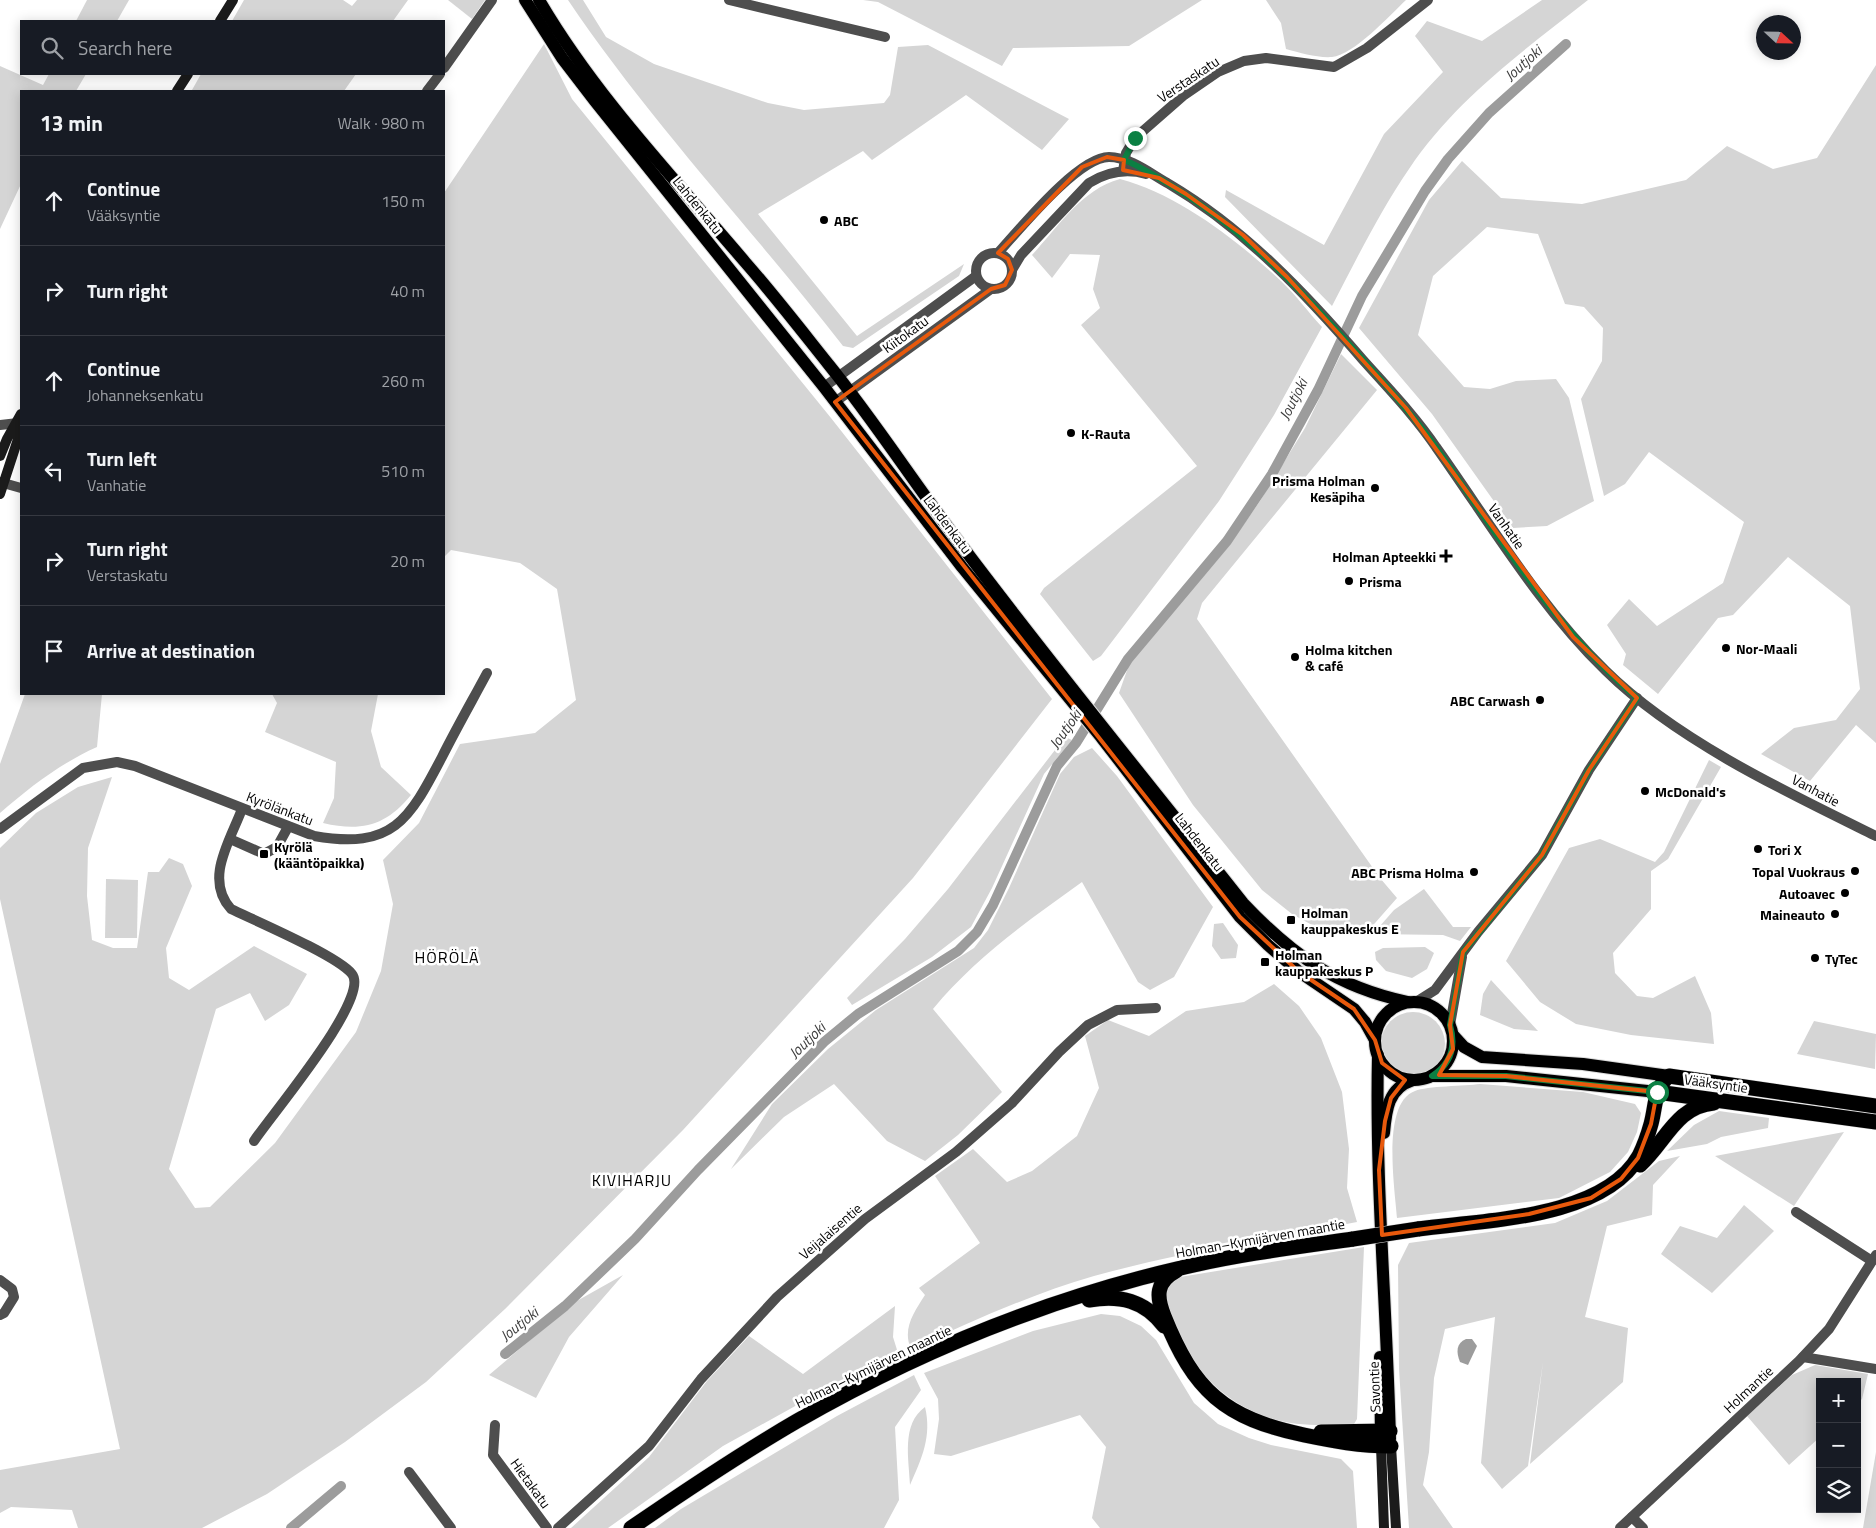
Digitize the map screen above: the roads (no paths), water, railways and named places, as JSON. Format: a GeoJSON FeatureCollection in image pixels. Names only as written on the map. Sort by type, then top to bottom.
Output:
{"type":"FeatureCollection","features":[{"type":"Feature","properties":{"kind":"highway","name":"Holman–Kymijärven maantie"},"geometry":{"type":"LineString","coordinates":[[631,1528],[780,1432],[852,1391],[923,1357],[1033,1312],[1096,1291],[1184,1267],[1353,1239],[1555,1209],[1591,1198],[1621,1179],[1643,1149],[1651,1124],[1659,1086],[1669,1076]]}},
{"type":"Feature","properties":{"kind":"highway","name":"Vääksyntie"},"geometry":{"type":"LineString","coordinates":[[1669,1076],[1876,1106]]}},
{"type":"Feature","properties":{"kind":"highway","name":"Vääksyntie"},"geometry":{"type":"LineString","coordinates":[[1657,1092],[1876,1122]]}},
{"type":"Feature","properties":{"kind":"highway"},"geometry":{"type":"LineString","coordinates":[[1621,1179],[1643,1162],[1673,1125],[1692,1108],[1707,1103],[1737,1103]]}},
{"type":"Feature","properties":{"kind":"highway"},"geometry":{"type":"LineString","coordinates":[[1184,1267],[1164,1279],[1158,1292],[1159,1300],[1172,1337],[1192,1374],[1218,1400],[1250,1420],[1292,1432],[1386,1438]]}},
{"type":"Feature","properties":{"kind":"highway"},"geometry":{"type":"LineString","coordinates":[[1033,1312],[1100,1298],[1124,1298],[1142,1305],[1151,1311],[1172,1337]]}},
{"type":"Feature","properties":{"kind":"main road"},"geometry":{"type":"LineString","coordinates":[[221,20],[233,0]]}},
{"type":"Feature","properties":{"kind":"main road","name":"Lahdenkatu"},"geometry":{"type":"LineString","coordinates":[[525,0],[562,58],[595,101],[836,402],[962,568],[1068,690],[1243,904],[1285,944],[1338,980],[1362,990],[1412,1002]]}},
{"type":"Feature","properties":{"kind":"main road","name":"Lahdenkatu"},"geometry":{"type":"LineString","coordinates":[[539,0],[569,48],[629,125],[698,209],[746,262],[850,391],[946,526],[1068,690]]}},
{"type":"Feature","properties":{"kind":"main road"},"geometry":{"type":"LineString","coordinates":[[178,90],[187,75]]}},
{"type":"Feature","properties":{"kind":"main road"},"geometry":{"type":"LineString","coordinates":[[0,456],[7,439],[20,419]]}},
{"type":"Feature","properties":{"kind":"main road"},"geometry":{"type":"LineString","coordinates":[[0,494],[2,482],[18,439],[20,419]]}},
{"type":"Feature","properties":{"kind":"main road","name":"Lahdenkatu"},"geometry":{"type":"LineString","coordinates":[[1104,734],[1240,917],[1268,945],[1298,970],[1354,1009],[1365,1022],[1375,1040]]}},
{"type":"Feature","properties":{"kind":"main road"},"geometry":{"type":"LineString","coordinates":[[1412,1002],[1435,1008],[1451,1030],[1453,1049],[1450,1058],[1432,1076],[1413,1080],[1394,1074],[1382,1063],[1378,1054],[1375,1040],[1379,1024],[1384,1016],[1391,1010],[1412,1002]]}},
{"type":"Feature","properties":{"kind":"main road","name":"Vääksyntie"},"geometry":{"type":"LineString","coordinates":[[1451,1030],[1464,1047],[1482,1057],[1583,1064],[1669,1076]]}},
{"type":"Feature","properties":{"kind":"main road","name":"Savontie"},"geometry":{"type":"LineString","coordinates":[[1378,1054],[1379,1170],[1387,1319],[1384,1528]]}},
{"type":"Feature","properties":{"kind":"main road","name":"Vääksyntie"},"geometry":{"type":"LineString","coordinates":[[1432,1076],[1506,1076],[1657,1092]]}},
{"type":"Feature","properties":{"kind":"main road","name":"Savontie"},"geometry":{"type":"LineString","coordinates":[[1379,1170],[1387,1108],[1391,1098],[1400,1086],[1413,1080]]}},
{"type":"Feature","properties":{"kind":"main road","name":"Savontie"},"geometry":{"type":"LineString","coordinates":[[1386,1438],[1396,1528]]}},
{"type":"Feature","properties":{"kind":"street"},"geometry":{"type":"LineString","coordinates":[[445,67],[492,0]]}},
{"type":"Feature","properties":{"kind":"street"},"geometry":{"type":"LineString","coordinates":[[729,0],[884,36]]}},
{"type":"Feature","properties":{"kind":"street","name":"Verstaskatu"},"geometry":{"type":"LineString","coordinates":[[1122,171],[1129,146],[1145,128],[1183,96],[1218,72],[1244,61],[1266,58],[1334,68],[1367,48],[1428,0]]}},
{"type":"Feature","properties":{"kind":"street"},"geometry":{"type":"LineString","coordinates":[[428,90],[439,75]]}},
{"type":"Feature","properties":{"kind":"street"},"geometry":{"type":"LineString","coordinates":[[998,253],[1082,167],[1107,156],[1124,160]]}},
{"type":"Feature","properties":{"kind":"street","name":"Vanhatie"},"geometry":{"type":"LineString","coordinates":[[1124,160],[1186,194],[1243,235],[1287,277],[1352,346],[1406,408],[1434,444],[1512,558],[1573,637],[1608,673],[1637,698],[1705,745],[1876,836]]}},
{"type":"Feature","properties":{"kind":"street"},"geometry":{"type":"LineString","coordinates":[[1012,270],[1008,259],[998,253],[988,253],[976,264],[976,276],[982,284],[991,289],[1005,285],[1021,255],[1080,191],[1098,177],[1122,171]]}},
{"type":"Feature","properties":{"kind":"street","name":"Vanhatie"},"geometry":{"type":"LineString","coordinates":[[1122,171],[1139,172],[1159,178]]}},
{"type":"Feature","properties":{"kind":"street","name":"Kiitokatu"},"geometry":{"type":"LineString","coordinates":[[824,387],[976,276]]}},
{"type":"Feature","properties":{"kind":"street","name":"Kiitokatu"},"geometry":{"type":"LineString","coordinates":[[836,402],[991,289]]}},
{"type":"Feature","properties":{"kind":"street"},"geometry":{"type":"LineString","coordinates":[[0,425],[20,419]]}},
{"type":"Feature","properties":{"kind":"street"},"geometry":{"type":"LineString","coordinates":[[2,482],[20,488]]}},
{"type":"Feature","properties":{"kind":"street","name":"Kyrölänkatu"},"geometry":{"type":"LineString","coordinates":[[0,828],[74,774],[95,765],[117,762],[135,766],[288,827],[332,839],[364,839],[387,832],[409,814],[419,800],[487,673]]}},
{"type":"Feature","properties":{"kind":"street"},"geometry":{"type":"LineString","coordinates":[[1412,1002],[1435,990],[1463,952],[1542,855],[1589,770],[1637,698]]}},
{"type":"Feature","properties":{"kind":"street"},"geometry":{"type":"LineString","coordinates":[[242,809],[219,867],[219,884],[222,898],[231,909],[332,959],[352,974],[356,983],[351,1003],[335,1030],[254,1141]]}},
{"type":"Feature","properties":{"kind":"street"},"geometry":{"type":"LineString","coordinates":[[230,839],[264,854],[278,847],[288,827]]}},
{"type":"Feature","properties":{"kind":"street"},"geometry":{"type":"LineString","coordinates":[[1451,1030],[1463,952]]}},
{"type":"Feature","properties":{"kind":"street","name":"Veijalaisentie"},"geometry":{"type":"LineString","coordinates":[[558,1528],[649,1446],[701,1379],[777,1297],[864,1218],[956,1152],[1012,1103],[1059,1052],[1088,1025],[1118,1010],[1156,1008]]}},
{"type":"Feature","properties":{"kind":"street"},"geometry":{"type":"LineString","coordinates":[[1796,1212],[1874,1258]]}},
{"type":"Feature","properties":{"kind":"street","name":"Holmantie"},"geometry":{"type":"LineString","coordinates":[[1620,1528],[1803,1356],[1829,1329],[1874,1258]]}},
{"type":"Feature","properties":{"kind":"street"},"geometry":{"type":"LineString","coordinates":[[0,1280],[12,1289],[14,1297],[4,1313],[0,1315]]}},
{"type":"Feature","properties":{"kind":"street"},"geometry":{"type":"LineString","coordinates":[[1803,1356],[1876,1369]]}},
{"type":"Feature","properties":{"kind":"street","name":"Hietakatu"},"geometry":{"type":"LineString","coordinates":[[495,1425],[492,1455],[547,1528]]}},
{"type":"Feature","properties":{"kind":"street"},"geometry":{"type":"LineString","coordinates":[[409,1472],[451,1528]]}},
{"type":"Feature","properties":{"kind":"street"},"geometry":{"type":"LineString","coordinates":[[1632,1517],[1643,1528]]}},
{"type":"Feature","properties":{"kind":"waterway","name":"Joutjoki"},"geometry":{"type":"LineString","coordinates":[[505,1354],[565,1306],[635,1239],[698,1170],[824,1042],[858,1014],[958,951],[977,932],[993,905],[1057,766],[1076,743],[1128,659],[1227,541],[1272,474],[1318,390],[1362,296],[1425,191],[1448,159],[1489,113],[1566,44]]}},
{"type":"Feature","properties":{"kind":"waterway","name":"Joutjoki"},"geometry":{"type":"LineString","coordinates":[[291,1528],[341,1486]]}},
{"type":"Feature","properties":{"kind":"place","name":"ABC"},"geometry":{"type":"Point","coordinates":[824,220]}},
{"type":"Feature","properties":{"kind":"place","name":"K-Rauta"},"geometry":{"type":"Point","coordinates":[1071,433]}},
{"type":"Feature","properties":{"kind":"place","name":"Prisma Holman Kesäpiha"},"geometry":{"type":"Point","coordinates":[1375,488]}},
{"type":"Feature","properties":{"kind":"place","name":"Holman Apteekki"},"geometry":{"type":"Point","coordinates":[1446,556]}},
{"type":"Feature","properties":{"kind":"place","name":"Prisma"},"geometry":{"type":"Point","coordinates":[1349,581]}},
{"type":"Feature","properties":{"kind":"place","name":"Nor-Maali"},"geometry":{"type":"Point","coordinates":[1726,648]}},
{"type":"Feature","properties":{"kind":"place","name":"Holma kitchen & café"},"geometry":{"type":"Point","coordinates":[1295,657]}},
{"type":"Feature","properties":{"kind":"place","name":"ABC Carwash"},"geometry":{"type":"Point","coordinates":[1540,700]}},
{"type":"Feature","properties":{"kind":"place","name":"McDonald's"},"geometry":{"type":"Point","coordinates":[1645,791]}},
{"type":"Feature","properties":{"kind":"place","name":"Tori X"},"geometry":{"type":"Point","coordinates":[1758,849]}},
{"type":"Feature","properties":{"kind":"place","name":"Kyrölä (kääntöpaikka)"},"geometry":{"type":"Point","coordinates":[264,854]}},
{"type":"Feature","properties":{"kind":"place","name":"Topal Vuokraus"},"geometry":{"type":"Point","coordinates":[1855,871]}},
{"type":"Feature","properties":{"kind":"place","name":"ABC Prisma Holma"},"geometry":{"type":"Point","coordinates":[1474,872]}},
{"type":"Feature","properties":{"kind":"place","name":"Autoavec"},"geometry":{"type":"Point","coordinates":[1845,893]}},
{"type":"Feature","properties":{"kind":"place","name":"Maineauto"},"geometry":{"type":"Point","coordinates":[1835,914]}},
{"type":"Feature","properties":{"kind":"place","name":"Holman kauppakeskus E"},"geometry":{"type":"Point","coordinates":[1291,920]}},
{"type":"Feature","properties":{"kind":"place","name":"TyTec"},"geometry":{"type":"Point","coordinates":[1815,958]}},
{"type":"Feature","properties":{"kind":"place","name":"Holman kauppakeskus P"},"geometry":{"type":"Point","coordinates":[1265,962]}},
{"type":"Feature","properties":{"kind":"district","name":"HÖRÖLÄ"},"geometry":{"type":"Point","coordinates":[447,957]}},
{"type":"Feature","properties":{"kind":"district","name":"KIVIHARJU"},"geometry":{"type":"Point","coordinates":[632,1180]}}]}
